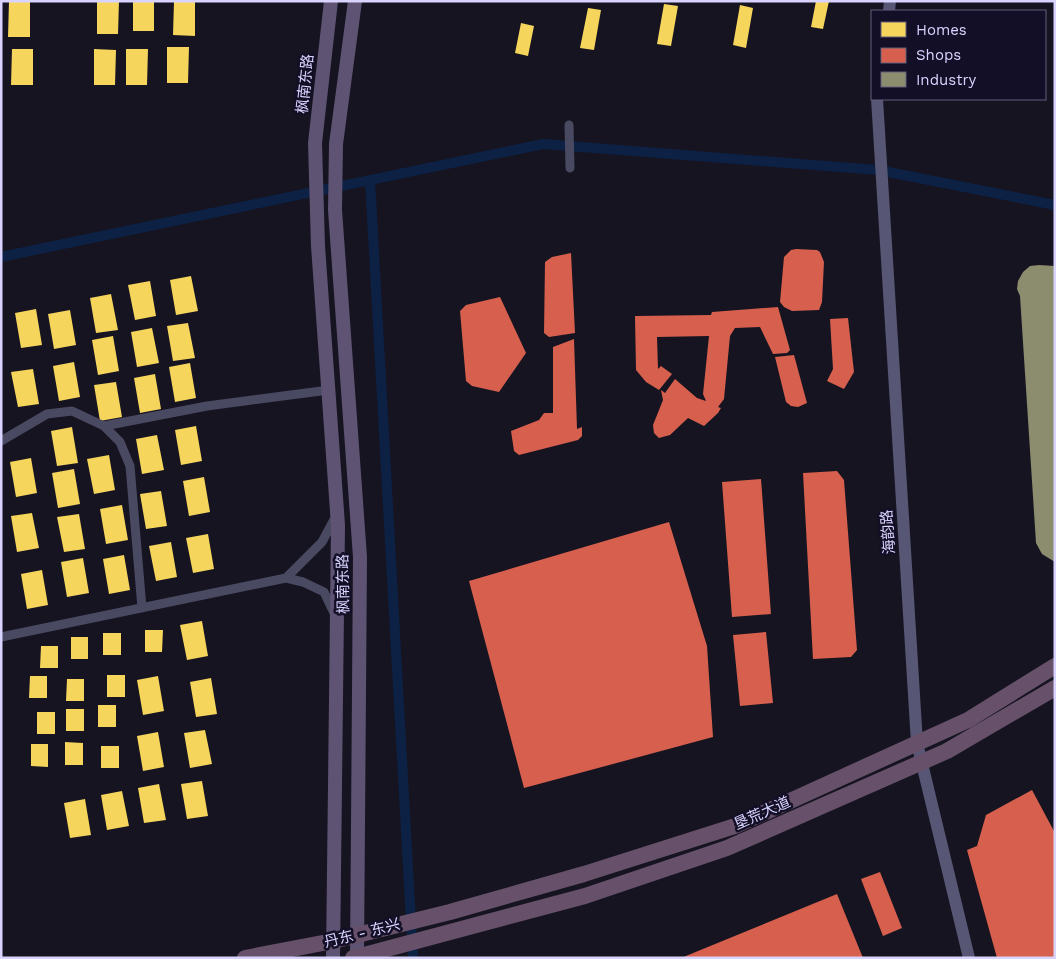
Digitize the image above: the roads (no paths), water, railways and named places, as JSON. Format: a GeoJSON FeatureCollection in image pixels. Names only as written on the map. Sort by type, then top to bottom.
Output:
{"type":"FeatureCollection","features":[{"type":"Feature","properties":{"kind":"highway","name":"垦荒大道"},"geometry":{"type":"LineString","coordinates":[[450,912],[584,874],[735,826],[968,720],[1055,666]]}},
{"type":"Feature","properties":{"kind":"highway","name":"垦荒大道"},"geometry":{"type":"LineString","coordinates":[[450,933],[585,896],[727,848],[946,751],[1055,688]]}},
{"type":"Feature","properties":{"kind":"highway","name":"丹东 - 东兴"},"geometry":{"type":"LineString","coordinates":[[245,958],[333,941],[450,912]]}},
{"type":"Feature","properties":{"kind":"highway","name":"丹东 - 东兴"},"geometry":{"type":"LineString","coordinates":[[356,957],[450,933]]}},
{"type":"Feature","properties":{"kind":"main road","name":"枫南东路"},"geometry":{"type":"LineString","coordinates":[[331,1],[315,143],[317,213],[338,513],[332,958]]}},
{"type":"Feature","properties":{"kind":"main road","name":"枫南东路"},"geometry":{"type":"LineString","coordinates":[[355,1],[350,27],[335,165],[335,210],[360,557],[358,934],[356,957]]}},
{"type":"Feature","properties":{"kind":"main road","name":"海韵路"},"geometry":{"type":"LineString","coordinates":[[877,100],[917,743],[969,958]]}},
{"type":"Feature","properties":{"kind":"street"},"geometry":{"type":"LineString","coordinates":[[570,125],[570,168]]}},
{"type":"Feature","properties":{"kind":"street"},"geometry":{"type":"LineString","coordinates":[[104,426],[206,406],[329,390]]}},
{"type":"Feature","properties":{"kind":"street"},"geometry":{"type":"LineString","coordinates":[[1,441],[47,414],[72,411],[104,426],[120,442],[130,466],[142,608]]}},
{"type":"Feature","properties":{"kind":"street"},"geometry":{"type":"LineString","coordinates":[[286,578],[322,542],[338,513]]}},
{"type":"Feature","properties":{"kind":"street"},"geometry":{"type":"LineString","coordinates":[[1,637],[286,578],[303,582],[324,592],[338,623]]}},
{"type":"Feature","properties":{"kind":"waterway"},"geometry":{"type":"LineString","coordinates":[[1,257],[543,144],[878,170],[1055,205]]}},
{"type":"Feature","properties":{"kind":"waterway"},"geometry":{"type":"LineString","coordinates":[[370,180],[413,958]]}}]}
